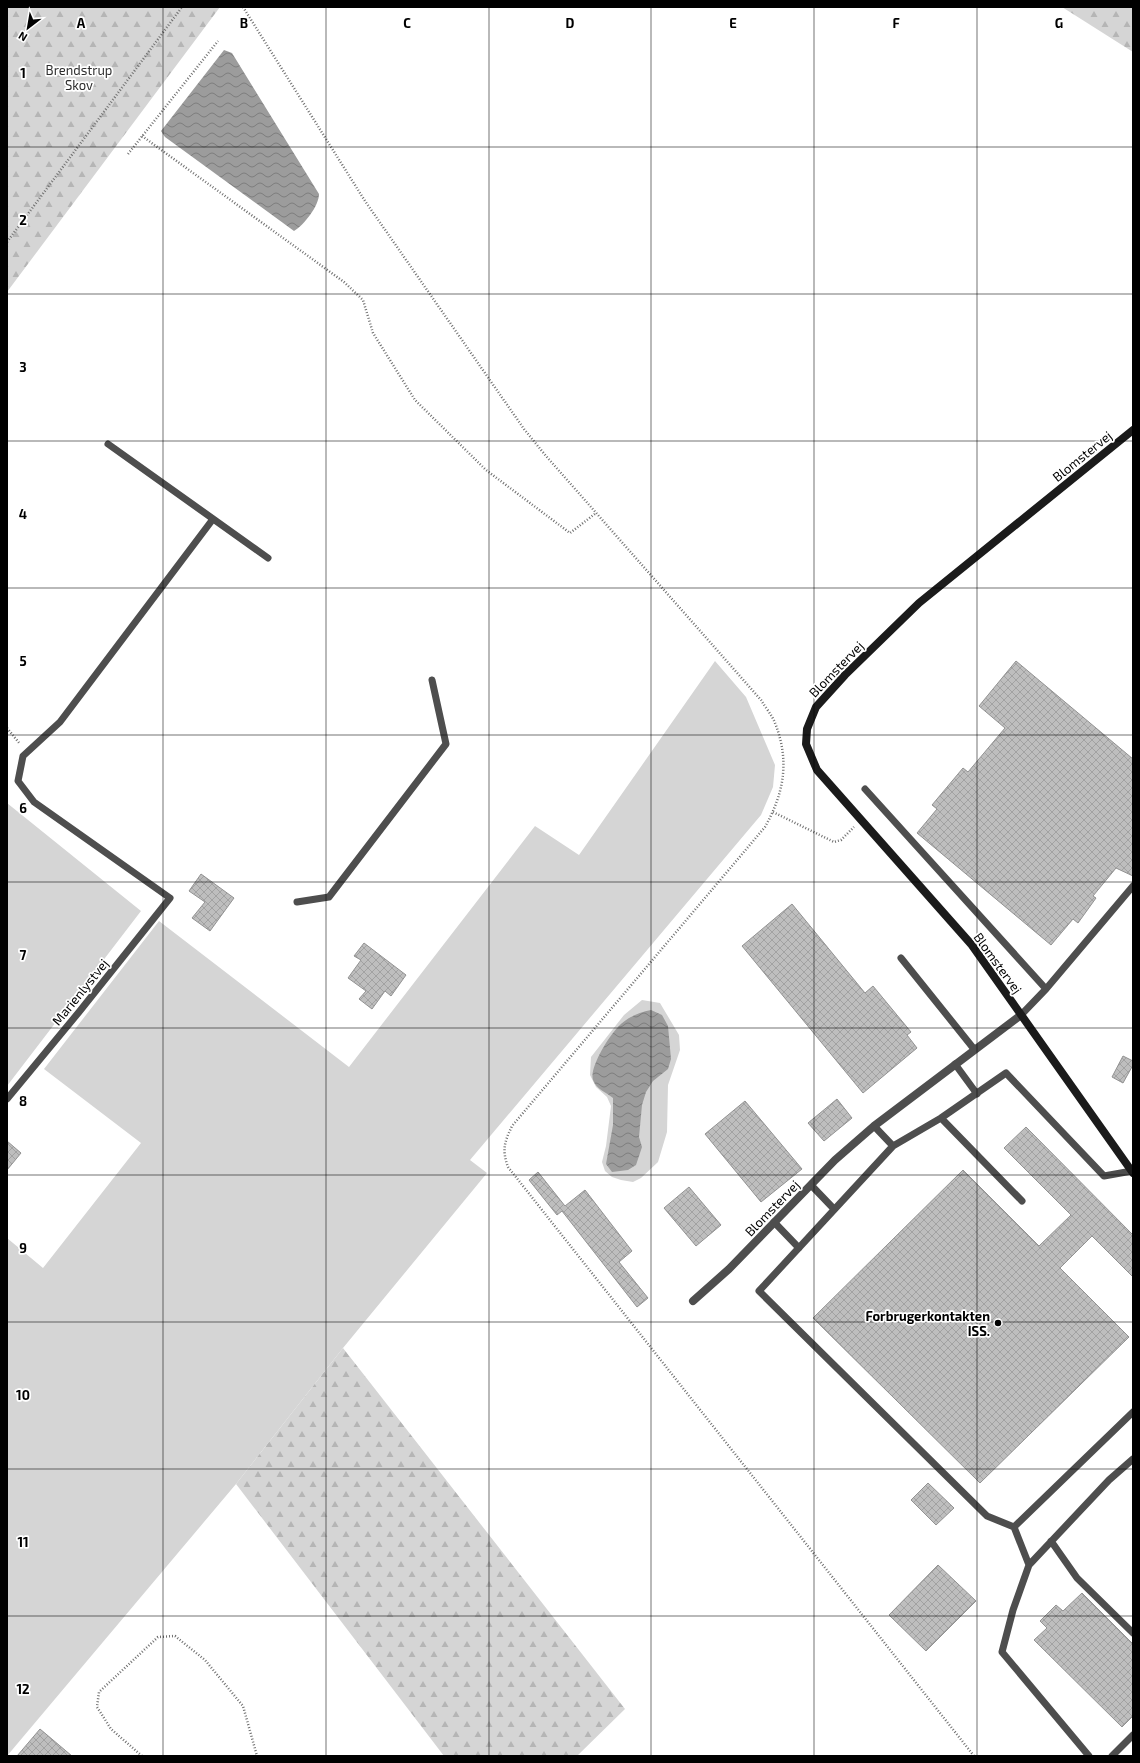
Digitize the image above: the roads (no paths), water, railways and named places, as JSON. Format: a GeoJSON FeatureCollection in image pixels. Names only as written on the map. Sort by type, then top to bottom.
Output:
{"type":"FeatureCollection","features":[{"type":"Feature","properties":{"kind":"street","name":"Blomstervej"},"geometry":{"type":"LineString","coordinates":[[1132,1172],[971,944],[816,770],[806,744],[807,729],[816,707],[845,675],[919,603],[1133,430]]}},
{"type":"Feature","properties":{"kind":"street","name":"Blomstervej"},"geometry":{"type":"LineString","coordinates":[[693,1301],[729,1269],[835,1160],[874,1126],[1021,1015]]}},
{"type":"Feature","properties":{"kind":"lane"},"geometry":{"type":"LineString","coordinates":[[108,444],[268,558]]}},
{"type":"Feature","properties":{"kind":"lane","name":"Marienlystvej"},"geometry":{"type":"LineString","coordinates":[[7,1099],[170,898],[34,802],[18,781],[23,756],[60,722],[213,519]]}},
{"type":"Feature","properties":{"kind":"lane"},"geometry":{"type":"LineString","coordinates":[[297,902],[329,897],[446,744],[432,680]]}},
{"type":"Feature","properties":{"kind":"lane"},"geometry":{"type":"LineString","coordinates":[[865,789],[1046,989]]}},
{"type":"Feature","properties":{"kind":"lane"},"geometry":{"type":"LineString","coordinates":[[1021,1015],[1046,989],[1133,886]]}},
{"type":"Feature","properties":{"kind":"lane"},"geometry":{"type":"LineString","coordinates":[[901,958],[974,1050]]}},
{"type":"Feature","properties":{"kind":"lane"},"geometry":{"type":"LineString","coordinates":[[955,1064],[977,1094]]}},
{"type":"Feature","properties":{"kind":"lane"},"geometry":{"type":"LineString","coordinates":[[1029,1565],[1014,1528],[987,1516],[759,1291],[893,1146],[941,1118],[1006,1073],[1104,1176],[1132,1172]]}},
{"type":"Feature","properties":{"kind":"lane"},"geometry":{"type":"LineString","coordinates":[[941,1118],[1022,1201]]}},
{"type":"Feature","properties":{"kind":"lane"},"geometry":{"type":"LineString","coordinates":[[874,1126],[893,1146]]}},
{"type":"Feature","properties":{"kind":"lane"},"geometry":{"type":"LineString","coordinates":[[811,1185],[834,1209]]}},
{"type":"Feature","properties":{"kind":"lane"},"geometry":{"type":"LineString","coordinates":[[774,1222],[799,1248]]}},
{"type":"Feature","properties":{"kind":"lane"},"geometry":{"type":"LineString","coordinates":[[1014,1528],[1133,1412]]}},
{"type":"Feature","properties":{"kind":"lane"},"geometry":{"type":"LineString","coordinates":[[1089,1756],[1002,1652],[1013,1610],[1029,1565],[1109,1480],[1133,1459]]}},
{"type":"Feature","properties":{"kind":"lane"},"geometry":{"type":"LineString","coordinates":[[1051,1541],[1077,1578],[1133,1633]]}},
{"type":"Feature","properties":{"kind":"lane"},"geometry":{"type":"LineString","coordinates":[[1112,1756],[1133,1735]]}},
{"type":"Feature","properties":{"kind":"water"},"geometry":{"type":"Polygon","coordinates":[[[224,50],[232,53],[319,194],[314,209],[310,215],[294,231],[165,137],[161,131],[224,50]]]}},
{"type":"Feature","properties":{"kind":"water"},"geometry":{"type":"Polygon","coordinates":[[[651,1010],[662,1015],[668,1026],[671,1059],[668,1069],[653,1081],[646,1092],[642,1105],[639,1137],[642,1147],[636,1165],[628,1170],[612,1172],[606,1164],[613,1125],[613,1098],[599,1089],[593,1080],[594,1068],[605,1045],[618,1027],[633,1016],[651,1010]]]}},
{"type":"Feature","properties":{"kind":"place","name":"Forbrugerkontakten ISS."},"geometry":{"type":"Point","coordinates":[998,1323]}},
{"type":"Feature","properties":{"kind":"park label","name":"Brendstrup Skov"},"geometry":{"type":"Point","coordinates":[79,78]}}]}
